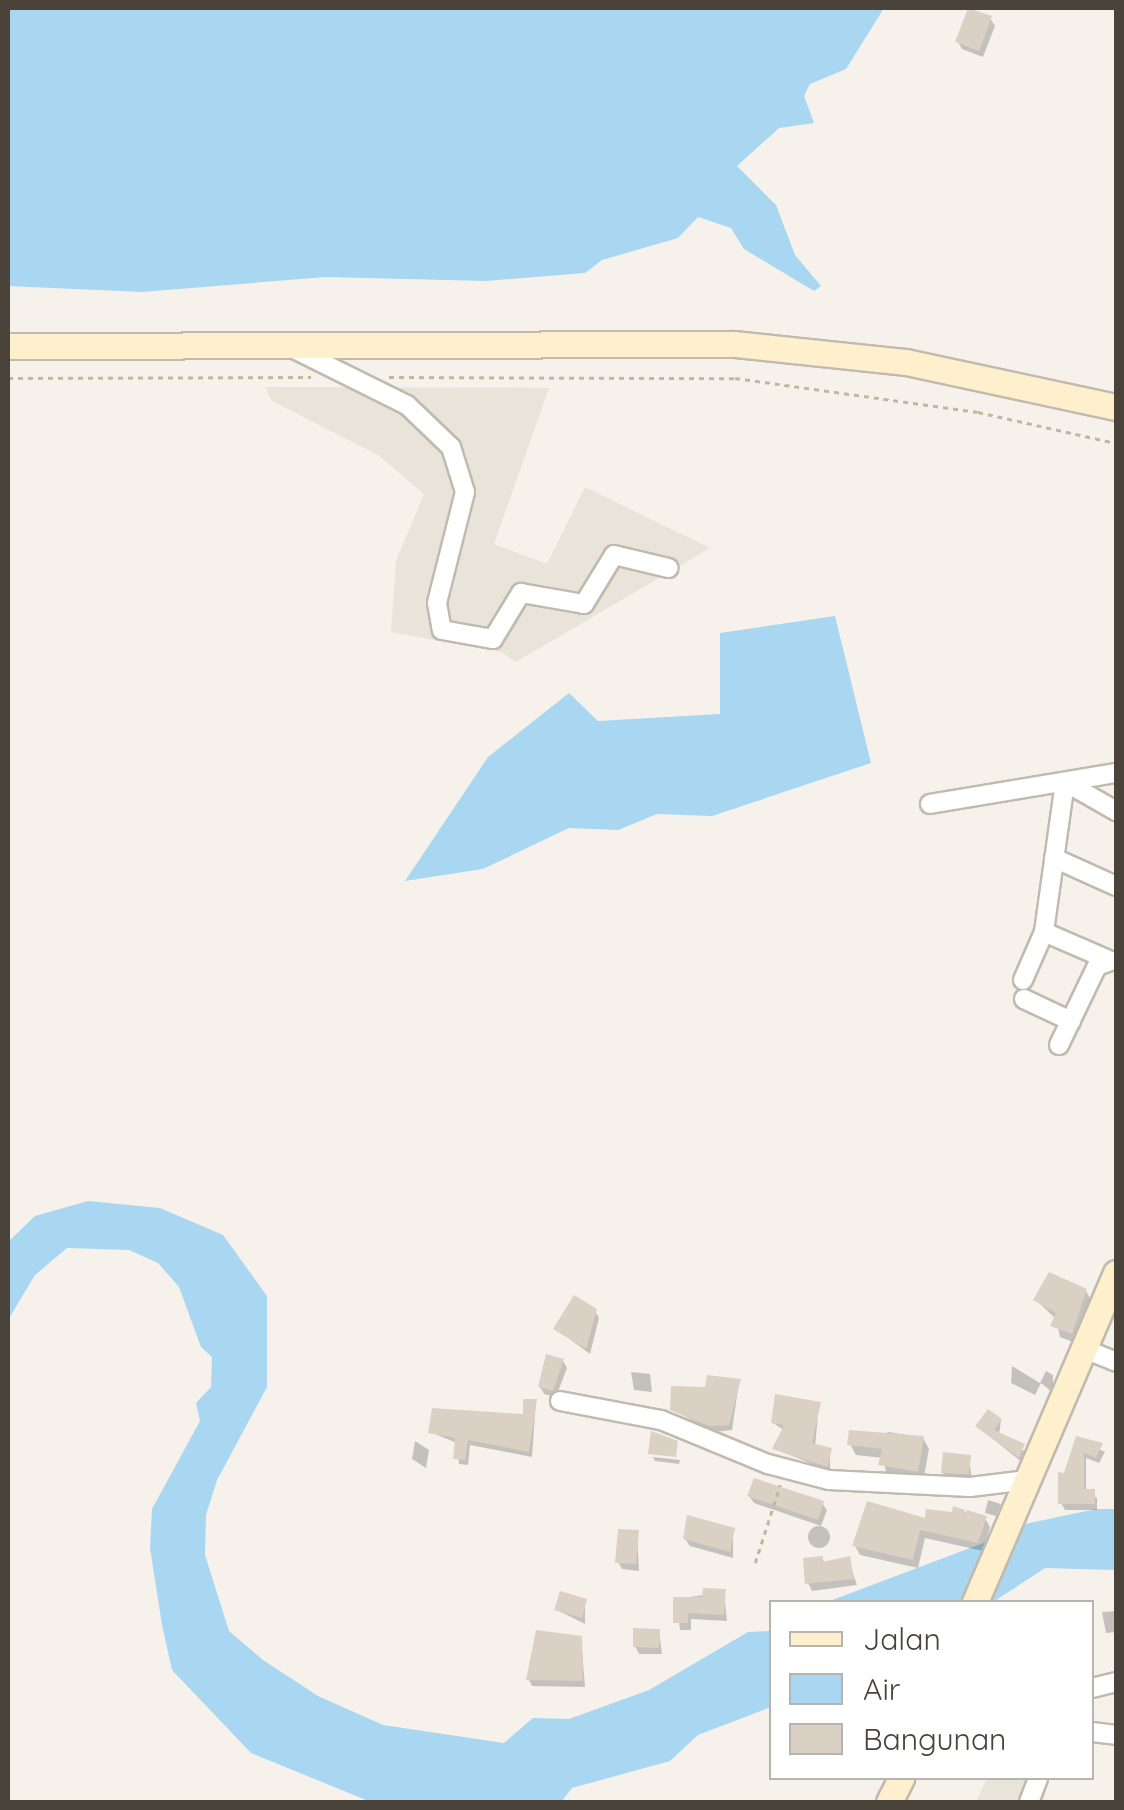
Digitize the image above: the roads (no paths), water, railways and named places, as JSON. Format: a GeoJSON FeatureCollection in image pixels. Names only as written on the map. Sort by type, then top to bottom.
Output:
{"type":"FeatureCollection","features":[{"type":"Feature","properties":{"kind":"street"},"geometry":{"type":"LineString","coordinates":[[8,346],[574,339],[791,347],[906,362],[1116,407]]}},
{"type":"Feature","properties":{"kind":"street"},"geometry":{"type":"LineString","coordinates":[[285,345],[360,377],[433,425],[463,476],[460,527],[438,603],[442,630],[493,638],[521,593],[584,604],[614,554],[668,568]]}},
{"type":"Feature","properties":{"kind":"street"},"geometry":{"type":"LineString","coordinates":[[930,804],[1116,773]]}},
{"type":"Feature","properties":{"kind":"street"},"geometry":{"type":"LineString","coordinates":[[1065,782],[1116,810]]}},
{"type":"Feature","properties":{"kind":"street"},"geometry":{"type":"LineString","coordinates":[[1065,782],[1044,932],[1024,990],[1070,1021]]}},
{"type":"Feature","properties":{"kind":"street"},"geometry":{"type":"LineString","coordinates":[[1054,858],[1116,886]]}},
{"type":"Feature","properties":{"kind":"street"},"geometry":{"type":"LineString","coordinates":[[1044,932],[1111,961],[1070,1021],[1059,1045]]}},
{"type":"Feature","properties":{"kind":"street"},"geometry":{"type":"LineString","coordinates":[[976,1600],[1116,1274]]}},
{"type":"Feature","properties":{"kind":"street"},"geometry":{"type":"LineString","coordinates":[[1082,1348],[1116,1362]]}},
{"type":"Feature","properties":{"kind":"street"},"geometry":{"type":"LineString","coordinates":[[560,1401],[674,1424],[785,1469],[881,1484],[970,1488],[1028,1480]]}},
{"type":"Feature","properties":{"kind":"water"},"geometry":{"type":"Polygon","coordinates":[[[8,8],[884,8],[846,69],[810,84],[804,96],[814,123],[779,128],[737,166],[776,205],[795,255],[821,286],[814,291],[744,249],[731,228],[698,217],[678,238],[602,260],[585,273],[486,281],[326,277],[142,292],[8,286],[8,8]]]}},
{"type":"Feature","properties":{"kind":"water"},"geometry":{"type":"Polygon","coordinates":[[[835,616],[871,763],[712,816],[657,814],[618,830],[569,828],[483,869],[405,881],[488,757],[569,693],[598,721],[720,714],[720,633],[835,616]]]}},
{"type":"Feature","properties":{"kind":"water"},"geometry":{"type":"Polygon","coordinates":[[[88,1201],[160,1208],[223,1235],[267,1296],[267,1387],[217,1480],[206,1515],[205,1555],[229,1631],[263,1660],[318,1696],[383,1725],[504,1743],[533,1718],[569,1719],[649,1690],[748,1632],[769,1631],[769,1708],[698,1735],[670,1761],[572,1788],[561,1802],[371,1802],[251,1753],[172,1670],[150,1548],[152,1509],[200,1421],[196,1403],[211,1387],[212,1357],[201,1347],[179,1287],[158,1263],[129,1250],[67,1248],[35,1275],[8,1320],[8,1242],[35,1216],[88,1201]]]}},
{"type":"Feature","properties":{"kind":"water"},"geometry":{"type":"Polygon","coordinates":[[[1096,1509],[1116,1509],[1116,1570],[1045,1568],[996,1600],[832,1600],[986,1542],[996,1546],[1020,1525],[1096,1509]]]}}]}
